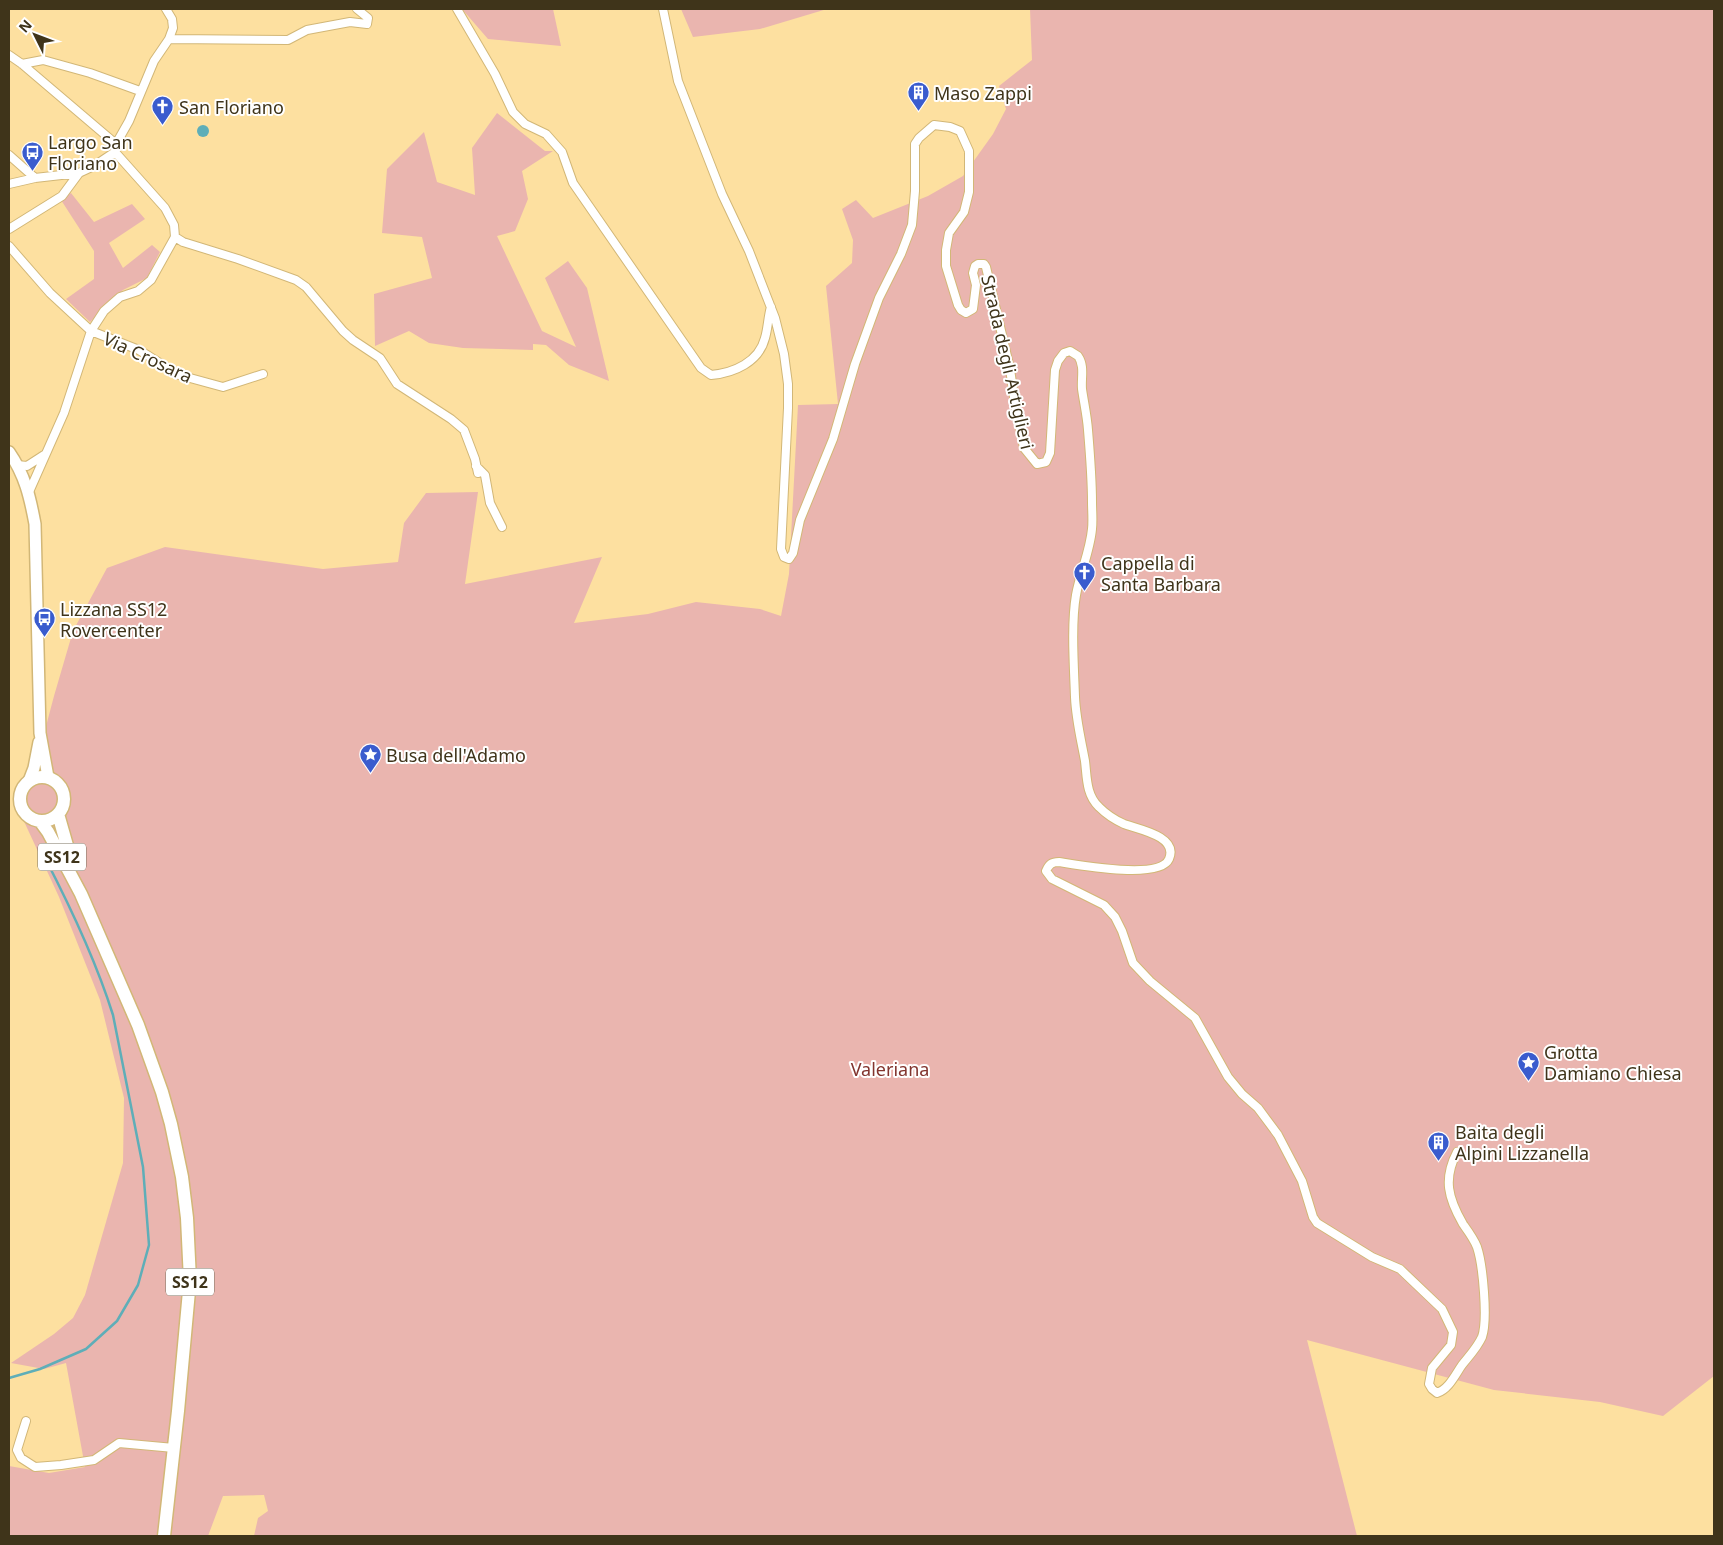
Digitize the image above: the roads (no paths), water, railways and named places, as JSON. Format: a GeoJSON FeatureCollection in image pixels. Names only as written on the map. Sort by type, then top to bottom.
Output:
{"type":"FeatureCollection","features":[{"type":"Feature","properties":{"kind":"main road","name":"SS12"},"geometry":{"type":"LineString","coordinates":[[9,452],[22,468],[35,524],[40,733],[48,777],[60,786],[64,793],[64,800],[58,814],[53,818],[40,821],[32,819],[14,801],[29,780],[34,768],[40,733]]}},
{"type":"Feature","properties":{"kind":"main road"},"geometry":{"type":"LineString","coordinates":[[29,780],[38,777],[48,777]]}},
{"type":"Feature","properties":{"kind":"main road","name":"SS12"},"geometry":{"type":"LineString","coordinates":[[58,814],[81,894]]}},
{"type":"Feature","properties":{"kind":"main road","name":"SS12"},"geometry":{"type":"LineString","coordinates":[[40,821],[48,832],[81,894],[138,1024],[172,1124],[182,1177],[187,1218],[190,1280],[164,1536]]}},
{"type":"Feature","properties":{"kind":"street"},"geometry":{"type":"LineString","coordinates":[[9,184],[35,178],[78,173],[94,166],[116,148],[154,61],[174,28],[172,19],[166,9]]}},
{"type":"Feature","properties":{"kind":"street"},"geometry":{"type":"LineString","coordinates":[[169,38],[288,40],[307,30],[350,22],[367,24],[368,18],[358,9]]}},
{"type":"Feature","properties":{"kind":"street"},"geometry":{"type":"LineString","coordinates":[[457,9],[495,74],[513,112],[525,124],[546,134],[562,152],[573,183],[701,368],[710,375],[723,374],[740,367],[757,356],[765,338],[771,307]]}},
{"type":"Feature","properties":{"kind":"street","name":"Strada degli Artiglieri"},"geometry":{"type":"LineString","coordinates":[[663,9],[678,81],[722,194],[749,251],[771,307],[784,354],[788,384],[781,549],[784,557],[789,559],[794,553],[800,520],[833,439],[855,364],[879,298],[902,254],[912,225],[915,191],[915,144],[934,125],[950,127],[960,131],[969,151],[969,192],[964,212],[949,233],[946,266],[958,305],[966,313],[973,309],[976,285],[973,272],[975,266],[984,264],[986,267],[1008,360],[1024,448],[1037,464],[1046,462],[1050,453],[1055,370],[1058,361],[1064,353],[1070,352],[1078,356],[1082,365],[1082,389],[1092,475],[1092,528],[1075,604],[1075,667],[1077,724],[1088,786],[1098,806],[1108,815],[1123,824],[1152,833],[1165,840],[1170,855],[1161,866],[1143,869],[1110,869],[1053,862],[1046,871],[1052,879],[1104,905],[1119,924],[1133,963],[1195,1018],[1228,1077],[1242,1094],[1258,1108],[1278,1134],[1302,1181],[1313,1217],[1317,1223],[1372,1257],[1400,1269],[1442,1309],[1453,1332],[1451,1345],[1432,1368],[1429,1384],[1437,1393],[1448,1386],[1478,1346],[1484,1328],[1484,1293],[1479,1256],[1476,1245],[1454,1204],[1448,1180],[1452,1162],[1457,1152]]}},
{"type":"Feature","properties":{"kind":"street"},"geometry":{"type":"LineString","coordinates":[[9,55],[22,64],[116,148],[164,208],[174,225],[175,237],[151,280],[138,291],[120,297],[104,311],[91,331],[64,413],[29,492]]}},
{"type":"Feature","properties":{"kind":"street"},"geometry":{"type":"LineString","coordinates":[[22,64],[43,60],[90,73],[140,91]]}},
{"type":"Feature","properties":{"kind":"street"},"geometry":{"type":"LineString","coordinates":[[9,155],[35,178]]}},
{"type":"Feature","properties":{"kind":"street"},"geometry":{"type":"LineString","coordinates":[[9,229],[62,196],[78,173]]}},
{"type":"Feature","properties":{"kind":"street"},"geometry":{"type":"LineString","coordinates":[[175,237],[183,242],[296,280],[306,287],[343,331],[380,358],[397,384],[451,419],[464,430],[477,470],[485,475],[488,498],[501,517],[502,527]]}},
{"type":"Feature","properties":{"kind":"street"},"geometry":{"type":"LineString","coordinates":[[9,246],[50,292],[91,331]]}},
{"type":"Feature","properties":{"kind":"street","name":"Via Crosara"},"geometry":{"type":"LineString","coordinates":[[91,331],[140,350],[179,375],[222,387],[262,374]]}},
{"type":"Feature","properties":{"kind":"street"},"geometry":{"type":"LineString","coordinates":[[37,471],[30,474],[22,468],[44,455]]}},
{"type":"Feature","properties":{"kind":"street"},"geometry":{"type":"LineString","coordinates":[[26,1421],[17,1450],[22,1458],[35,1467],[94,1460],[119,1443],[174,1448]]}},
{"type":"Feature","properties":{"kind":"water"},"geometry":{"type":"Polygon","coordinates":[[[205,125],[208,126],[208,136],[201,137],[198,136],[197,129],[198,126],[205,125]]]}},
{"type":"Feature","properties":{"kind":"waterway"},"geometry":{"type":"LineString","coordinates":[[9,1378],[40,1369],[86,1349],[117,1321],[138,1285],[149,1245],[143,1167],[113,1015],[82,935],[45,858]]}},
{"type":"Feature","properties":{"kind":"place","name":"Maso Zappi"},"geometry":{"type":"Point","coordinates":[918,112]}},
{"type":"Feature","properties":{"kind":"place","name":"San Floriano"},"geometry":{"type":"Point","coordinates":[163,126]}},
{"type":"Feature","properties":{"kind":"place","name":"Largo San Floriano"},"geometry":{"type":"Point","coordinates":[32,171]}},
{"type":"Feature","properties":{"kind":"place","name":"Cappella di Santa Barbara"},"geometry":{"type":"Point","coordinates":[1085,592]}},
{"type":"Feature","properties":{"kind":"place","name":"Lizzana SS12 Rovercenter"},"geometry":{"type":"Point","coordinates":[44,638]}},
{"type":"Feature","properties":{"kind":"place","name":"Busa dell'Adamo"},"geometry":{"type":"Point","coordinates":[370,774]}},
{"type":"Feature","properties":{"kind":"place","name":"Grotta Damiano Chiesa"},"geometry":{"type":"Point","coordinates":[1528,1081]}},
{"type":"Feature","properties":{"kind":"place","name":"Baita degli Alpini Lizzanella"},"geometry":{"type":"Point","coordinates":[1439,1161]}},
{"type":"Feature","properties":{"kind":"park label","name":"Valeriana"},"geometry":{"type":"Point","coordinates":[890,1069]}}]}
